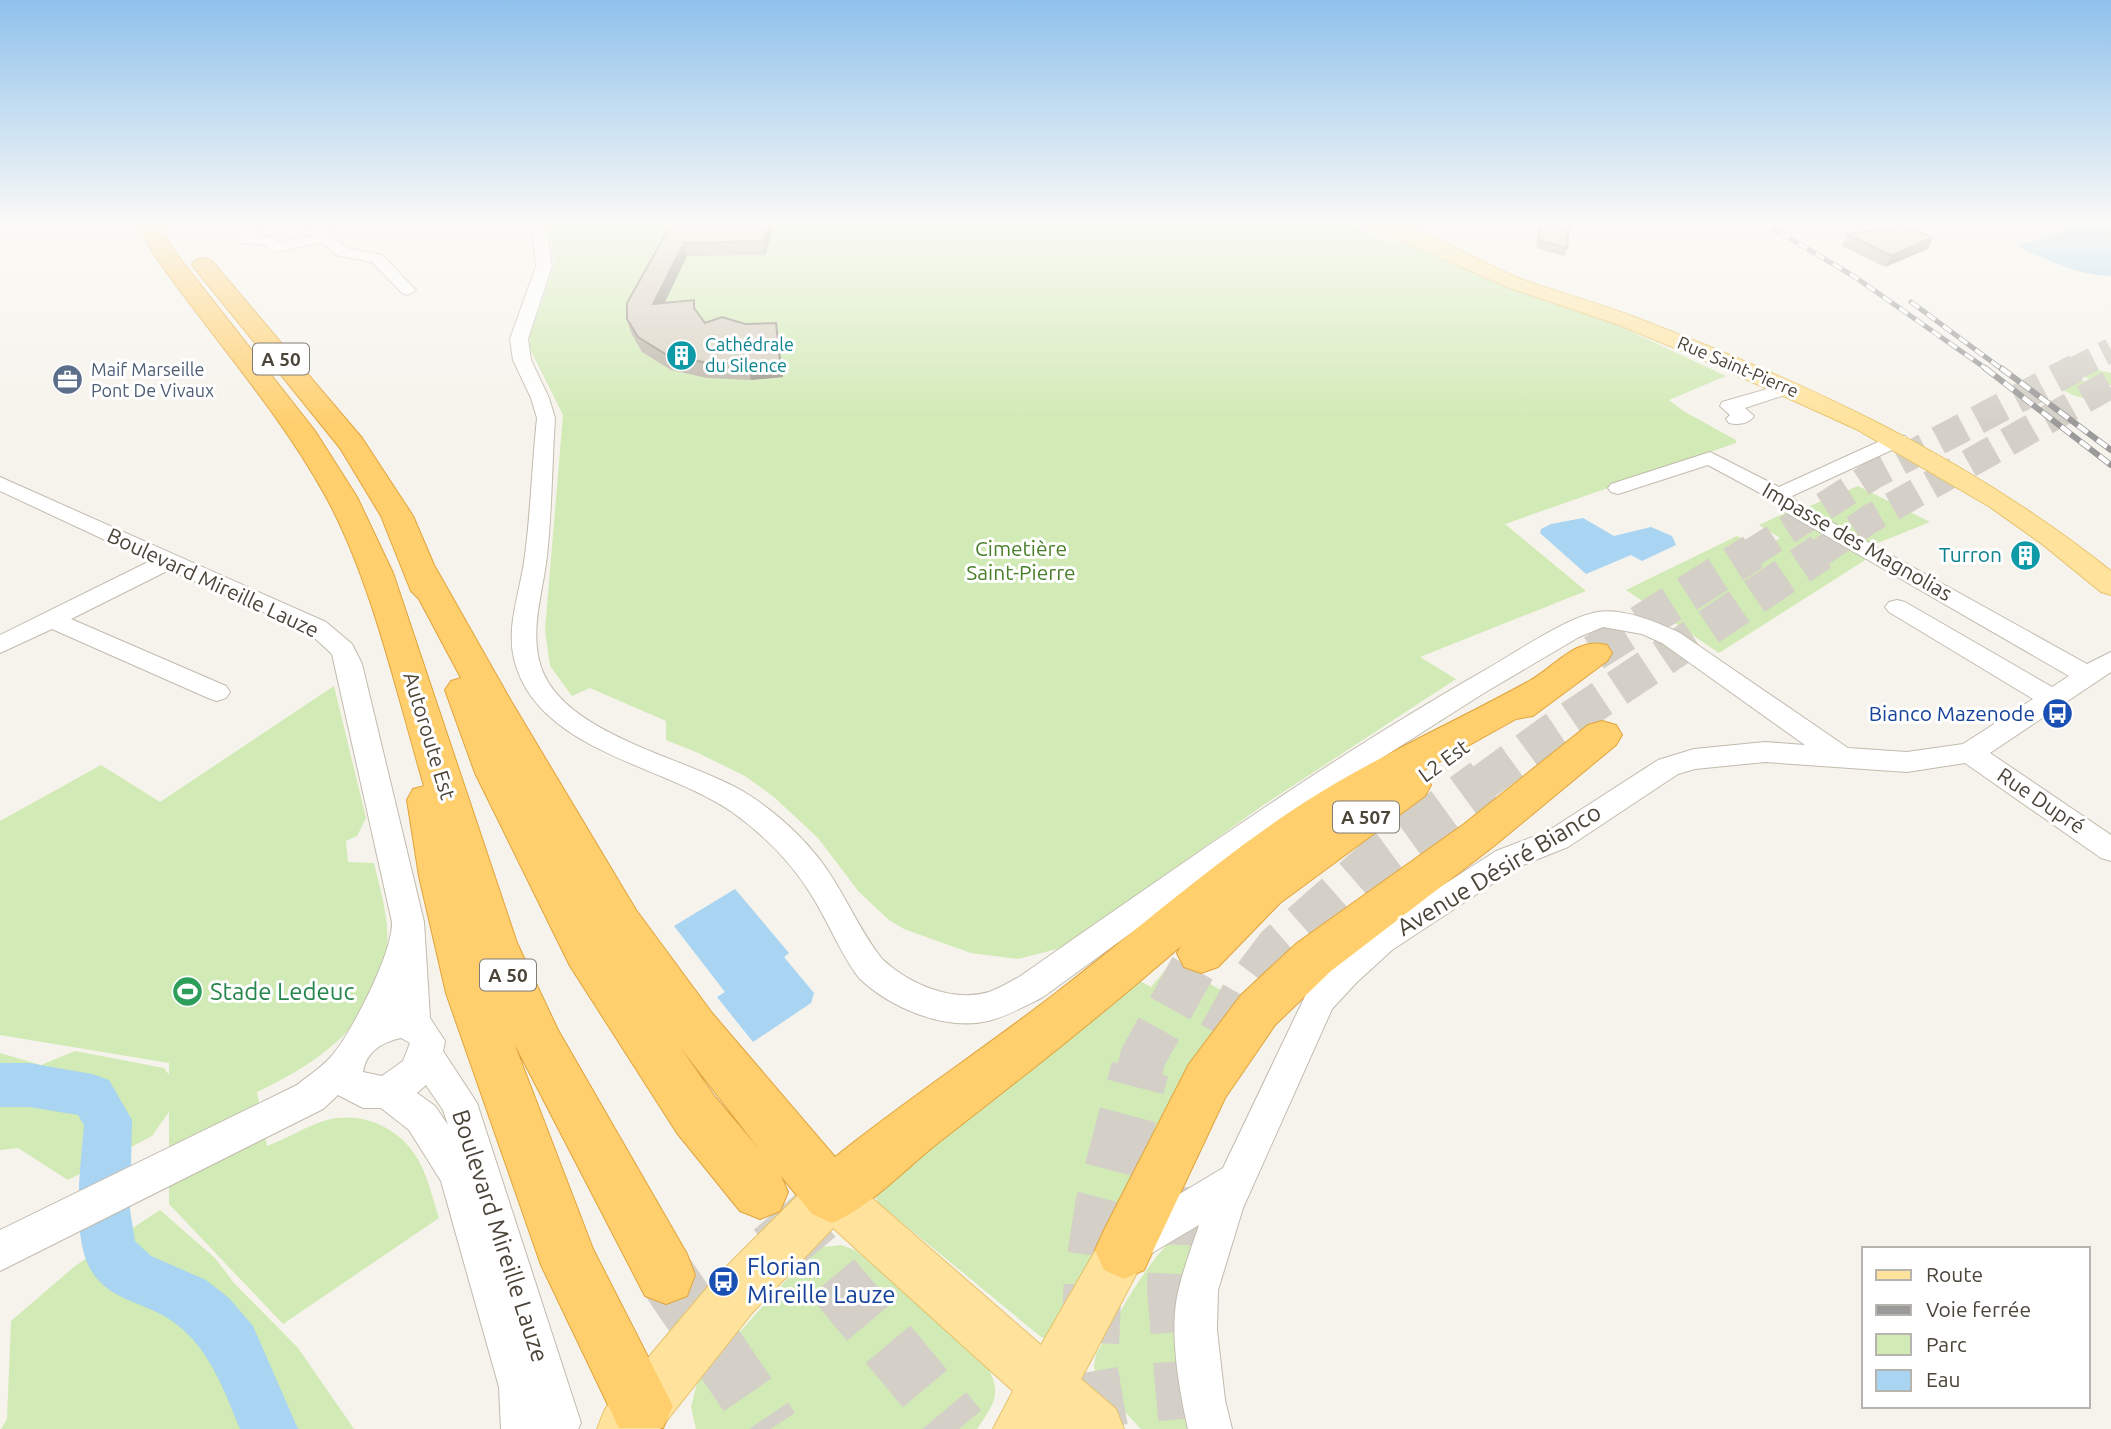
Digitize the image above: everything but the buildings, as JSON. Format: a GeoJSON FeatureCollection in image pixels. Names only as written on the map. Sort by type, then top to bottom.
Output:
{"type":"FeatureCollection","features":[{"type":"Feature","properties":{"kind":"highway","name":"Autoroute Est"},"geometry":{"type":"LineString","coordinates":[[192,290],[305,437],[336,487],[376,573],[494,943],[540,1046],[666,1275]]}},
{"type":"Feature","properties":{"kind":"highway","name":"A 50"},"geometry":{"type":"LineString","coordinates":[[223,290],[352,444],[397,516],[495,773],[587,952],[696,1115],[760,1192]]}},
{"type":"Feature","properties":{"kind":"highway"},"geometry":{"type":"LineString","coordinates":[[418,566],[561,825],[621,925],[710,1051],[832,1195],[890,1145],[1078,1005],[1201,900],[1289,834],[1326,808],[1540,691]]}},
{"type":"Feature","properties":{"kind":"highway"},"geometry":{"type":"LineString","coordinates":[[403,653],[441,876],[470,993],[570,1265],[641,1421]]}},
{"type":"Feature","properties":{"kind":"highway","name":"L2 Est"},"geometry":{"type":"LineString","coordinates":[[1201,953],[1264,890],[1594,653]]}},
{"type":"Feature","properties":{"kind":"highway"},"geometry":{"type":"LineString","coordinates":[[1124,1250],[1207,1081],[1258,1010],[1314,957],[1479,835],[1602,735]]}},
{"type":"Feature","properties":{"kind":"main road","name":"Rue Saint-Pierre"},"geometry":{"type":"LineString","coordinates":[[1533,290],[1647,329],[1788,388],[1898,440],[1999,501],[2111,578]]}},
{"type":"Feature","properties":{"kind":"main road","name":"Rue Saint-Pierre"},"geometry":{"type":"LineString","coordinates":[[2076,556],[2111,586]]}},
{"type":"Feature","properties":{"kind":"main road"},"geometry":{"type":"LineString","coordinates":[[641,1421],[734,1295],[832,1195],[1034,1408],[1096,1429]]}},
{"type":"Feature","properties":{"kind":"main road"},"geometry":{"type":"LineString","coordinates":[[1034,1408],[1124,1250]]}},
{"type":"Feature","properties":{"kind":"street"},"geometry":{"type":"LineString","coordinates":[[536,290],[519,339],[518,351],[546,418],[536,554],[524,636],[526,658],[538,685],[562,714],[590,733],[697,777],[740,802],[776,831],[814,874],[855,949],[873,973],[898,991],[938,1005],[962,1007],[995,1005],[1031,987],[1293,801],[1486,681],[1570,632],[1601,620],[1622,621],[1671,638],[1844,758]]}},
{"type":"Feature","properties":{"kind":"street"},"geometry":{"type":"LineString","coordinates":[[1728,409],[1756,395],[1788,388]]}},
{"type":"Feature","properties":{"kind":"street"},"geometry":{"type":"LineString","coordinates":[[1778,495],[1898,440]]}},
{"type":"Feature","properties":{"kind":"street","name":"Impasse des Magnolias"},"geometry":{"type":"LineString","coordinates":[[1618,488],[1710,458],[1778,495],[1792,508],[2087,675]]}},
{"type":"Feature","properties":{"kind":"street","name":"Boulevard Mireille Lauze"},"geometry":{"type":"LineString","coordinates":[[0,483],[51,509],[317,627],[343,650],[349,664],[408,922],[407,940],[420,1040],[459,1103],[541,1426]]}},
{"type":"Feature","properties":{"kind":"street"},"geometry":{"type":"LineString","coordinates":[[0,645],[169,561]]}},
{"type":"Feature","properties":{"kind":"street"},"geometry":{"type":"LineString","coordinates":[[1897,607],[2053,699]]}},
{"type":"Feature","properties":{"kind":"street"},"geometry":{"type":"LineString","coordinates":[[52,620],[217,691]]}},
{"type":"Feature","properties":{"kind":"street","name":"Avenue Désiré Bianco"},"geometry":{"type":"LineString","coordinates":[[1238,1180],[1320,1000],[1344,973],[1381,941],[1507,859],[1558,839],[1668,766],[1693,759],[1765,752],[1907,762],[1970,753],[2111,660]]}},
{"type":"Feature","properties":{"kind":"street","name":"Rue Dupré"},"geometry":{"type":"LineString","coordinates":[[1970,753],[2111,850]]}},
{"type":"Feature","properties":{"kind":"street","name":"Boulevard Mireille Lauze"},"geometry":{"type":"LineString","coordinates":[[407,940],[382,1001],[362,1072],[422,1118],[458,1173],[520,1387],[541,1426]]}},
{"type":"Feature","properties":{"kind":"street"},"geometry":{"type":"LineString","coordinates":[[0,1251],[362,1072],[387,1026],[420,1040],[419,1070],[404,1083],[362,1072]]}},
{"type":"Feature","properties":{"kind":"street"},"geometry":{"type":"LineString","coordinates":[[1124,1250],[1238,1180]]}},
{"type":"Feature","properties":{"kind":"street"},"geometry":{"type":"LineString","coordinates":[[1210,1429],[1203,1400],[1196,1330],[1198,1290],[1225,1205],[1238,1180]]}},
{"type":"Feature","properties":{"kind":"green space","name":"Cimetière Saint-Pierre"},"geometry":{"type":"Polygon","coordinates":[[[546,290],[1531,290],[1602,318],[1726,376],[1669,400],[1685,412],[1736,440],[1736,443],[1505,524],[1586,591],[1420,657],[1456,679],[1262,806],[1065,947],[1018,959],[971,953],[904,929],[889,920],[859,892],[818,838],[774,797],[745,776],[666,740],[666,721],[590,688],[572,696],[550,666],[545,630],[563,415],[530,349],[530,336],[546,290]]]}},
{"type":"Feature","properties":{"kind":"green space"},"geometry":{"type":"Polygon","coordinates":[[[2084,367],[2111,373],[2111,385],[2090,386],[2099,392],[2098,396],[2082,398],[2072,395],[2059,385],[2090,380],[2084,376],[2084,367]]]}},
{"type":"Feature","properties":{"kind":"green space"},"geometry":{"type":"Polygon","coordinates":[[[1858,486],[1930,522],[1868,547],[1800,510],[1858,486]]]}},
{"type":"Feature","properties":{"kind":"green space"},"geometry":{"type":"Polygon","coordinates":[[[1789,511],[1873,555],[1719,653],[1626,590],[1737,536],[1762,549],[1780,538],[1759,525],[1789,511]]]}},
{"type":"Feature","properties":{"kind":"green space","name":"Stade Ledeuc"},"geometry":{"type":"Polygon","coordinates":[[[334,686],[366,818],[357,836],[346,841],[348,862],[374,863],[386,916],[387,948],[382,974],[359,1018],[323,1053],[302,1068],[257,1092],[267,1146],[327,1120],[354,1118],[380,1125],[402,1139],[419,1161],[439,1218],[283,1324],[169,1204],[169,1112],[152,1136],[68,1180],[18,1148],[0,1150],[0,1053],[41,1065],[75,1051],[164,1068],[169,1075],[169,1063],[0,1035],[0,821],[101,765],[160,802],[334,686]]]}},
{"type":"Feature","properties":{"kind":"green space"},"geometry":{"type":"Polygon","coordinates":[[[1172,962],[1242,1002],[1050,1340],[1041,1337],[877,1202],[875,1194],[879,1188],[1081,1031],[1136,979],[1151,987],[1172,962]]]}},
{"type":"Feature","properties":{"kind":"green space"},"geometry":{"type":"Polygon","coordinates":[[[160,1210],[215,1258],[234,1283],[298,1348],[354,1429],[1,1429],[7,1419],[11,1321],[75,1266],[160,1210]]]}},
{"type":"Feature","properties":{"kind":"green space"},"geometry":{"type":"Polygon","coordinates":[[[1206,1212],[1202,1429],[1141,1429],[1097,1382],[1094,1366],[1096,1354],[1142,1276],[1187,1225],[1206,1212]]]}},
{"type":"Feature","properties":{"kind":"green space"},"geometry":{"type":"Polygon","coordinates":[[[841,1245],[855,1250],[983,1359],[993,1379],[995,1395],[977,1429],[696,1429],[691,1407],[698,1379],[803,1261],[822,1247],[841,1245]]]}},
{"type":"Feature","properties":{"kind":"water"},"geometry":{"type":"Polygon","coordinates":[[[1583,518],[1614,536],[1651,527],[1672,536],[1676,545],[1642,561],[1631,555],[1586,574],[1540,533],[1541,529],[1551,524],[1583,518]]]}},
{"type":"Feature","properties":{"kind":"water"},"geometry":{"type":"Polygon","coordinates":[[[735,889],[789,953],[784,957],[814,993],[811,1003],[753,1042],[717,997],[725,992],[674,926],[735,889]]]}},
{"type":"Feature","properties":{"kind":"waterway"},"geometry":{"type":"LineString","coordinates":[[0,1085],[29,1085],[92,1096],[108,1120],[104,1210],[111,1254],[132,1275],[187,1299],[210,1317],[233,1346],[269,1429]]}},
{"type":"Feature","properties":{"kind":"tunnel"},"geometry":{"type":"LineString","coordinates":[[2072,370],[2111,350]]}},
{"type":"Feature","properties":{"kind":"tunnel"},"geometry":{"type":"LineString","coordinates":[[1750,554],[1873,475],[2076,368]]}},
{"type":"Feature","properties":{"kind":"tunnel"},"geometry":{"type":"LineString","coordinates":[[1818,554],[1870,519],[2111,384]]}},
{"type":"Feature","properties":{"kind":"tunnel"},"geometry":{"type":"LineString","coordinates":[[1594,653],[1753,552]]}},
{"type":"Feature","properties":{"kind":"tunnel"},"geometry":{"type":"LineString","coordinates":[[1482,783],[1552,732],[1821,552]]}},
{"type":"Feature","properties":{"kind":"tunnel"},"geometry":{"type":"LineString","coordinates":[[1221,1036],[1247,989],[1279,947],[1387,852],[1484,781]]}},
{"type":"Feature","properties":{"kind":"tunnel"},"geometry":{"type":"LineString","coordinates":[[1140,1070],[1143,1057],[1201,953]]}},
{"type":"Feature","properties":{"kind":"tunnel"},"geometry":{"type":"LineString","coordinates":[[1099,1429],[1089,1371],[1093,1276],[1104,1206],[1140,1069]]}},
{"type":"Feature","properties":{"kind":"tunnel"},"geometry":{"type":"LineString","coordinates":[[1180,1187],[1176,1290],[1188,1429]]}},
{"type":"Feature","properties":{"kind":"tunnel"},"geometry":{"type":"LineString","coordinates":[[776,1211],[959,1429]]}},
{"type":"Feature","properties":{"kind":"tunnel"},"geometry":{"type":"LineString","coordinates":[[666,1275],[771,1429]]}},
{"type":"Feature","properties":{"kind":"railway"},"geometry":{"type":"LineString","coordinates":[[1873,290],[1988,370]]}},
{"type":"Feature","properties":{"kind":"railway"},"geometry":{"type":"LineString","coordinates":[[1911,302],[2003,370]]}},
{"type":"Feature","properties":{"kind":"railway"},"geometry":{"type":"LineString","coordinates":[[1985,368],[2111,465]]}},
{"type":"Feature","properties":{"kind":"railway"},"geometry":{"type":"LineString","coordinates":[[2001,368],[2111,450]]}},
{"type":"Feature","properties":{"kind":"place","name":"Cathédrale du Silence"},"geometry":{"type":"Point","coordinates":[682,355]}},
{"type":"Feature","properties":{"kind":"place","name":"Maif Marseille Pont De Vivaux"},"geometry":{"type":"Point","coordinates":[68,380]}},
{"type":"Feature","properties":{"kind":"place","name":"Turron"},"geometry":{"type":"Point","coordinates":[2025,555]}},
{"type":"Feature","properties":{"kind":"place","name":"Bianco Mazenode"},"geometry":{"type":"Point","coordinates":[2058,714]}},
{"type":"Feature","properties":{"kind":"place","name":"Stade Ledeuc"},"geometry":{"type":"Point","coordinates":[187,992]}},
{"type":"Feature","properties":{"kind":"place","name":"Florian Mireille Lauze"},"geometry":{"type":"Point","coordinates":[724,1281]}}]}
